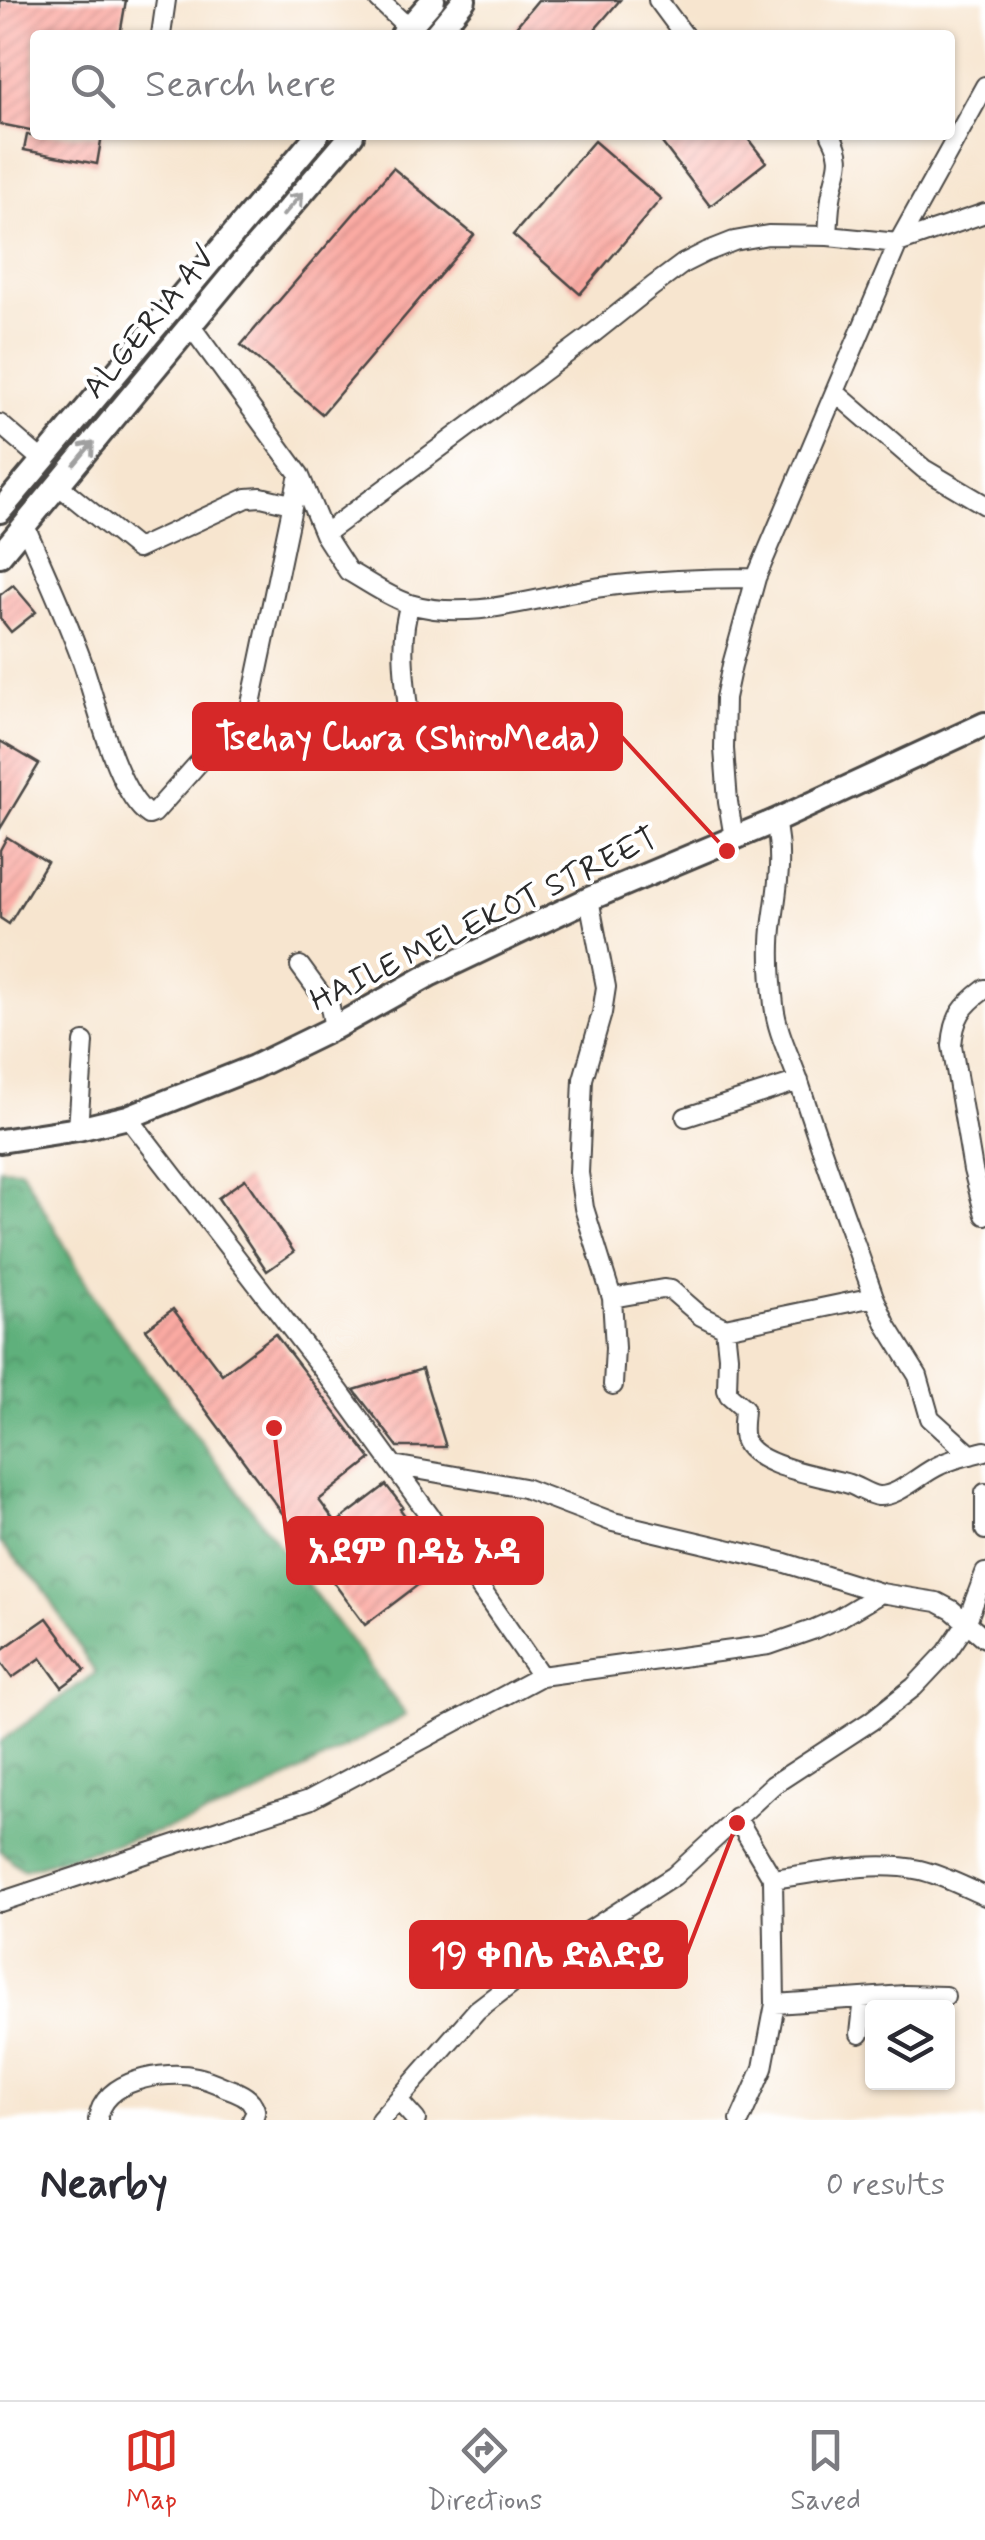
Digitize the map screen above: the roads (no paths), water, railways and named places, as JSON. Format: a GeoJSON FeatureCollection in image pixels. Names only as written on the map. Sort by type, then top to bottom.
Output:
{"type":"FeatureCollection","features":[{"type":"Feature","properties":{"kind":"main road"},"geometry":{"type":"LineString","coordinates":[[410,30],[433,0]]}},
{"type":"Feature","properties":{"kind":"main road"},"geometry":{"type":"LineString","coordinates":[[440,30],[464,0]]}},
{"type":"Feature","properties":{"kind":"main road","name":"ALGERIA AV"},"geometry":{"type":"LineString","coordinates":[[0,512],[314,140]]}},
{"type":"Feature","properties":{"kind":"main road","name":"ALGERIA AV"},"geometry":{"type":"LineString","coordinates":[[0,555],[348,140]]}},
{"type":"Feature","properties":{"kind":"main road","name":"HAILE MELEKOT STREET"},"geometry":{"type":"LineString","coordinates":[[0,1141],[128,1117],[254,1067],[431,974],[590,899],[775,821],[985,724]]}},
{"type":"Feature","properties":{"kind":"street"},"geometry":{"type":"LineString","coordinates":[[162,30],[166,0]]}},
{"type":"Feature","properties":{"kind":"street"},"geometry":{"type":"LineString","coordinates":[[379,0],[407,30]]}},
{"type":"Feature","properties":{"kind":"street"},"geometry":{"type":"LineString","coordinates":[[658,0],[680,30]]}},
{"type":"Feature","properties":{"kind":"street"},"geometry":{"type":"LineString","coordinates":[[734,838],[724,749],[725,698],[756,578],[898,243],[985,86]]}},
{"type":"Feature","properties":{"kind":"street"},"geometry":{"type":"LineString","coordinates":[[828,236],[832,193],[841,164],[833,140]]}},
{"type":"Feature","properties":{"kind":"street"},"geometry":{"type":"LineString","coordinates":[[324,534],[684,264],[734,241],[768,236],[828,236],[898,243],[985,213]]}},
{"type":"Feature","properties":{"kind":"street"},"geometry":{"type":"LineString","coordinates":[[190,325],[300,474],[324,534],[348,571],[410,604],[472,611],[610,586],[694,578],[756,578]]}},
{"type":"Feature","properties":{"kind":"street"},"geometry":{"type":"LineString","coordinates":[[836,393],[907,456],[985,505]]}},
{"type":"Feature","properties":{"kind":"street"},"geometry":{"type":"LineString","coordinates":[[0,424],[43,461]]}},
{"type":"Feature","properties":{"kind":"street"},"geometry":{"type":"LineString","coordinates":[[24,526],[56,595],[122,778],[136,804],[148,815],[203,758],[247,723],[300,474]]}},
{"type":"Feature","properties":{"kind":"street"},"geometry":{"type":"LineString","coordinates":[[58,485],[136,549],[247,498],[292,504]]}},
{"type":"Feature","properties":{"kind":"street"},"geometry":{"type":"LineString","coordinates":[[409,717],[404,631],[410,604]]}},
{"type":"Feature","properties":{"kind":"street"},"geometry":{"type":"LineString","coordinates":[[775,821],[780,846],[779,891],[772,923],[771,962],[778,1029],[874,1296],[887,1326],[918,1376],[930,1418],[978,1453]]}},
{"type":"Feature","properties":{"kind":"street"},"geometry":{"type":"LineString","coordinates":[[590,899],[606,987],[582,1079],[579,1173],[584,1208],[612,1298],[616,1348],[613,1384]]}},
{"type":"Feature","properties":{"kind":"street"},"geometry":{"type":"LineString","coordinates":[[300,966],[330,1007],[334,1028]]}},
{"type":"Feature","properties":{"kind":"street"},"geometry":{"type":"LineString","coordinates":[[985,989],[962,1010],[954,1026],[952,1046],[973,1170],[985,1216]]}},
{"type":"Feature","properties":{"kind":"street"},"geometry":{"type":"LineString","coordinates":[[78,1129],[84,1042]]}},
{"type":"Feature","properties":{"kind":"street"},"geometry":{"type":"LineString","coordinates":[[686,1117],[799,1081]]}},
{"type":"Feature","properties":{"kind":"street"},"geometry":{"type":"LineString","coordinates":[[128,1117],[340,1392],[541,1676]]}},
{"type":"Feature","properties":{"kind":"street"},"geometry":{"type":"LineString","coordinates":[[612,1298],[671,1290],[701,1316],[724,1328],[874,1296]]}},
{"type":"Feature","properties":{"kind":"street"},"geometry":{"type":"LineString","coordinates":[[724,1328],[727,1390],[744,1408],[745,1442],[770,1462],[876,1496],[893,1492],[942,1464],[978,1453]]}},
{"type":"Feature","properties":{"kind":"street"},"geometry":{"type":"LineString","coordinates":[[393,1466],[524,1488],[613,1522],[782,1562],[881,1593],[937,1602],[985,1638]]}},
{"type":"Feature","properties":{"kind":"street"},"geometry":{"type":"LineString","coordinates":[[985,1493],[985,1530]]}},
{"type":"Feature","properties":{"kind":"street"},"geometry":{"type":"LineString","coordinates":[[380,2120],[477,2010],[536,1966],[674,1876],[773,1785],[914,1687],[947,1652],[966,1624],[985,1573]]}},
{"type":"Feature","properties":{"kind":"street"},"geometry":{"type":"LineString","coordinates":[[0,1902],[310,1800],[541,1676],[769,1645],[839,1618],[881,1593]]}},
{"type":"Feature","properties":{"kind":"street"},"geometry":{"type":"LineString","coordinates":[[736,1817],[773,1879],[776,2004],[763,2068],[740,2120]]}},
{"type":"Feature","properties":{"kind":"street"},"geometry":{"type":"LineString","coordinates":[[773,1879],[858,1868],[912,1869],[985,1896]]}},
{"type":"Feature","properties":{"kind":"street"},"geometry":{"type":"LineString","coordinates":[[776,2004],[945,1996]]}},
{"type":"Feature","properties":{"kind":"street"},"geometry":{"type":"LineString","coordinates":[[860,2034],[864,1998]]}},
{"type":"Feature","properties":{"kind":"street"},"geometry":{"type":"LineString","coordinates":[[98,2120],[104,2103],[128,2083],[184,2076],[199,2077],[252,2101],[252,2120]]}},
{"type":"Feature","properties":{"kind":"street"},"geometry":{"type":"LineString","coordinates":[[398,2101],[416,2120]]}},
{"type":"Feature","properties":{"kind":"place","name":"Tsehay Chora (ShiroMeda)"},"geometry":{"type":"Point","coordinates":[727,851]}},
{"type":"Feature","properties":{"kind":"place","name":"አደም በዳኔ ኦዳ"},"geometry":{"type":"Point","coordinates":[274,1428]}},
{"type":"Feature","properties":{"kind":"place","name":"19 ቀበሌ ድልድይ"},"geometry":{"type":"Point","coordinates":[737,1823]}}]}
